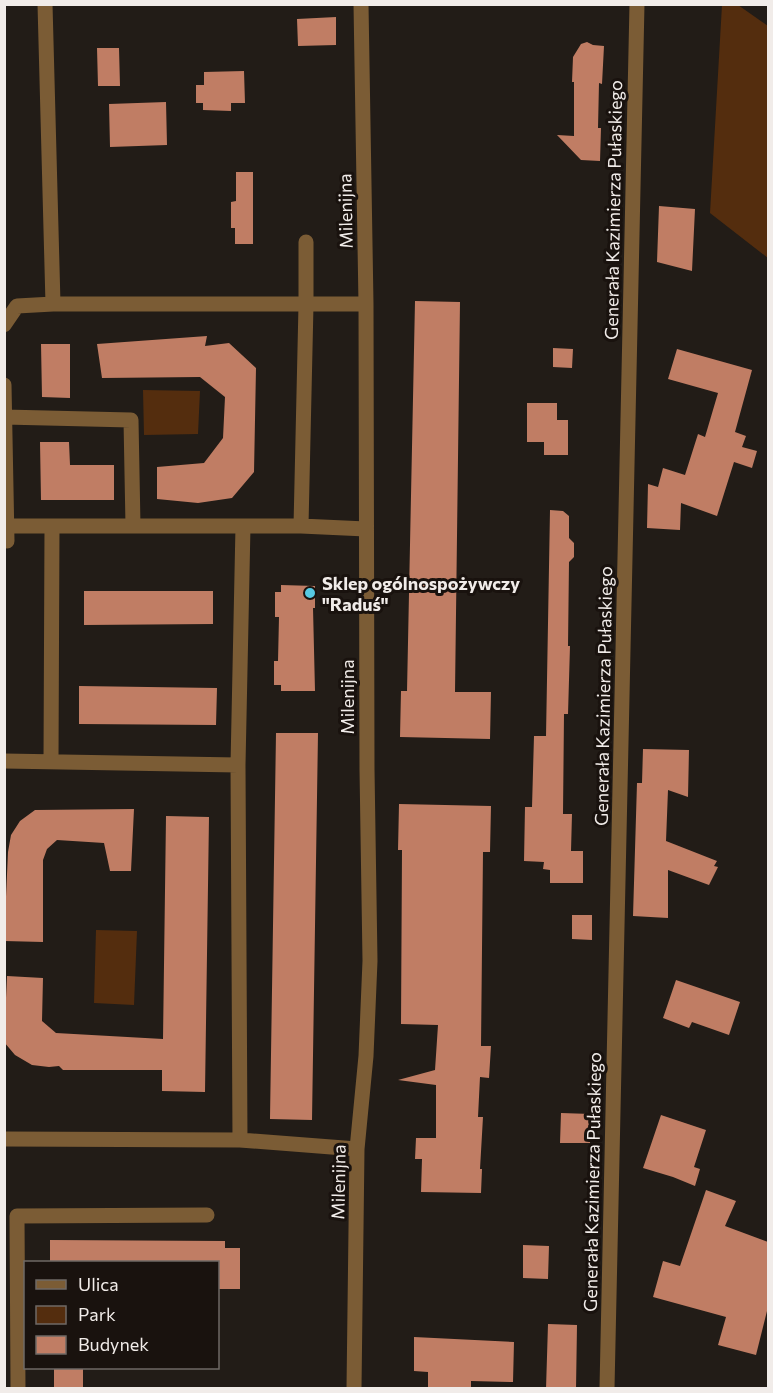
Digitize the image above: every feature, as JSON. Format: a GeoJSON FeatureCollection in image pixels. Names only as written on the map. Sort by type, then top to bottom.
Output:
{"type":"FeatureCollection","features":[{"type":"Feature","properties":{"kind":"street"},"geometry":{"type":"LineString","coordinates":[[45,4],[53,304]]}},
{"type":"Feature","properties":{"kind":"street","name":"Milenijna"},"geometry":{"type":"LineString","coordinates":[[354,1389],[357,1149],[366,1056],[370,961],[366,304],[361,4]]}},
{"type":"Feature","properties":{"kind":"street","name":"Generała Kazimierza Pułaskiego"},"geometry":{"type":"LineString","coordinates":[[607,1389],[637,4]]}},
{"type":"Feature","properties":{"kind":"street"},"geometry":{"type":"LineString","coordinates":[[302,526],[306,242]]}},
{"type":"Feature","properties":{"kind":"street"},"geometry":{"type":"LineString","coordinates":[[4,325],[17,306],[366,304]]}},
{"type":"Feature","properties":{"kind":"street"},"geometry":{"type":"LineString","coordinates":[[4,385],[7,533],[52,526],[302,526],[366,529]]}},
{"type":"Feature","properties":{"kind":"street"},"geometry":{"type":"LineString","coordinates":[[5,416],[131,420],[133,526]]}},
{"type":"Feature","properties":{"kind":"street"},"geometry":{"type":"LineString","coordinates":[[51,760],[52,526]]}},
{"type":"Feature","properties":{"kind":"street"},"geometry":{"type":"LineString","coordinates":[[240,1140],[238,765],[243,526]]}},
{"type":"Feature","properties":{"kind":"street"},"geometry":{"type":"LineString","coordinates":[[4,761],[51,760],[238,765]]}},
{"type":"Feature","properties":{"kind":"street"},"geometry":{"type":"LineString","coordinates":[[4,1139],[240,1140],[357,1149]]}},
{"type":"Feature","properties":{"kind":"street"},"geometry":{"type":"LineString","coordinates":[[18,1389],[17,1216],[207,1215]]}},
{"type":"Feature","properties":{"kind":"green space"},"geometry":{"type":"Polygon","coordinates":[[[722,5],[738,5],[768,26],[768,258],[710,213],[722,5]]]}},
{"type":"Feature","properties":{"kind":"green space"},"geometry":{"type":"Polygon","coordinates":[[[143,390],[200,391],[198,434],[144,435],[143,390]]]}},
{"type":"Feature","properties":{"kind":"green space"},"geometry":{"type":"Polygon","coordinates":[[[96,930],[137,931],[134,1005],[94,1003],[96,930]]]}},
{"type":"Feature","properties":{"kind":"building"},"geometry":{"type":"Polygon","coordinates":[[[336,17],[336,45],[298,46],[297,19],[336,17]]]}},
{"type":"Feature","properties":{"kind":"building"},"geometry":{"type":"Polygon","coordinates":[[[587,42],[604,46],[602,84],[599,83],[600,161],[581,160],[557,135],[574,136],[573,57],[581,44],[587,42]]]}},
{"type":"Feature","properties":{"kind":"building"},"geometry":{"type":"Polygon","coordinates":[[[97,48],[119,48],[120,86],[98,86],[97,48]]]}},
{"type":"Feature","properties":{"kind":"building"},"geometry":{"type":"Polygon","coordinates":[[[244,71],[245,103],[231,103],[231,111],[203,110],[203,103],[196,103],[196,85],[204,85],[204,72],[244,71]]]}},
{"type":"Feature","properties":{"kind":"building"},"geometry":{"type":"Polygon","coordinates":[[[166,102],[167,145],[110,147],[109,104],[166,102]]]}},
{"type":"Feature","properties":{"kind":"building"},"geometry":{"type":"Polygon","coordinates":[[[236,172],[253,172],[253,244],[235,244],[235,228],[231,228],[231,202],[236,201],[236,172]]]}},
{"type":"Feature","properties":{"kind":"building"},"geometry":{"type":"Polygon","coordinates":[[[659,206],[695,209],[692,271],[657,262],[659,206]]]}},
{"type":"Feature","properties":{"kind":"building"},"geometry":{"type":"Polygon","coordinates":[[[415,301],[460,302],[455,692],[491,692],[490,739],[400,737],[401,691],[407,691],[415,301]]]}},
{"type":"Feature","properties":{"kind":"building"},"geometry":{"type":"Polygon","coordinates":[[[207,336],[205,346],[229,343],[256,368],[254,472],[232,498],[198,503],[157,499],[157,467],[204,463],[223,438],[225,397],[200,377],[102,378],[97,344],[207,336]]]}},
{"type":"Feature","properties":{"kind":"building"},"geometry":{"type":"Polygon","coordinates":[[[41,344],[70,344],[70,398],[42,397],[41,344]]]}},
{"type":"Feature","properties":{"kind":"building"},"geometry":{"type":"Polygon","coordinates":[[[553,348],[573,349],[572,368],[553,367],[553,348]]]}},
{"type":"Feature","properties":{"kind":"building"},"geometry":{"type":"Polygon","coordinates":[[[677,349],[752,370],[735,432],[746,436],[742,447],[757,451],[752,468],[734,462],[717,516],[681,503],[680,530],[647,528],[648,484],[658,487],[663,468],[685,475],[698,434],[705,437],[718,393],[668,379],[677,349]]]}},
{"type":"Feature","properties":{"kind":"building"},"geometry":{"type":"Polygon","coordinates":[[[527,403],[557,403],[557,420],[568,420],[568,455],[544,455],[544,442],[527,442],[527,403]]]}},
{"type":"Feature","properties":{"kind":"building"},"geometry":{"type":"Polygon","coordinates":[[[40,442],[69,442],[70,465],[114,465],[114,500],[41,500],[40,442]]]}},
{"type":"Feature","properties":{"kind":"building"},"geometry":{"type":"Polygon","coordinates":[[[550,510],[563,511],[569,516],[569,538],[574,543],[574,557],[569,562],[568,646],[570,646],[568,714],[564,714],[563,814],[572,814],[571,851],[583,851],[583,883],[550,883],[550,870],[543,869],[544,862],[524,861],[525,807],[532,807],[534,736],[546,736],[550,510]]]}},
{"type":"Feature","properties":{"kind":"building"},"geometry":{"type":"Polygon","coordinates":[[[281,585],[315,586],[315,608],[313,608],[315,691],[281,691],[281,685],[274,685],[274,661],[278,661],[279,617],[275,617],[275,592],[281,592],[281,585]]]}},
{"type":"Feature","properties":{"kind":"building"},"geometry":{"type":"Polygon","coordinates":[[[84,591],[213,591],[213,624],[84,625],[84,591]]]}},
{"type":"Feature","properties":{"kind":"building"},"geometry":{"type":"Polygon","coordinates":[[[79,686],[217,688],[216,725],[79,724],[79,686]]]}},
{"type":"Feature","properties":{"kind":"building"},"geometry":{"type":"Polygon","coordinates":[[[276,733],[318,733],[312,1120],[270,1119],[276,733]]]}},
{"type":"Feature","properties":{"kind":"building"},"geometry":{"type":"Polygon","coordinates":[[[643,749],[689,750],[688,797],[668,790],[666,841],[717,861],[714,866],[718,867],[709,885],[668,870],[668,918],[633,916],[637,783],[642,783],[643,749]]]}},
{"type":"Feature","properties":{"kind":"building"},"geometry":{"type":"Polygon","coordinates":[[[399,804],[491,806],[490,852],[483,852],[481,1046],[491,1046],[489,1078],[480,1077],[478,1117],[483,1117],[481,1193],[421,1192],[422,1159],[415,1159],[416,1138],[436,1138],[436,1085],[398,1080],[435,1070],[438,1025],[401,1024],[402,850],[398,850],[399,804]]]}},
{"type":"Feature","properties":{"kind":"building"},"geometry":{"type":"Polygon","coordinates":[[[134,809],[131,871],[110,871],[104,843],[57,840],[47,849],[43,860],[43,942],[4,941],[8,852],[11,835],[20,821],[35,810],[134,809]]]}},
{"type":"Feature","properties":{"kind":"building"},"geometry":{"type":"Polygon","coordinates":[[[166,816],[209,817],[205,1092],[162,1091],[162,1070],[63,1070],[59,1066],[32,1065],[15,1055],[4,1042],[7,976],[43,978],[42,1021],[56,1033],[163,1039],[166,816]]]}},
{"type":"Feature","properties":{"kind":"building"},"geometry":{"type":"Polygon","coordinates":[[[572,915],[592,915],[592,940],[572,939],[572,915]]]}},
{"type":"Feature","properties":{"kind":"building"},"geometry":{"type":"Polygon","coordinates":[[[676,980],[740,1002],[729,1035],[692,1022],[689,1028],[663,1018],[676,980]]]}},
{"type":"Feature","properties":{"kind":"building"},"geometry":{"type":"Polygon","coordinates":[[[561,1113],[591,1114],[590,1143],[560,1143],[561,1113]]]}},
{"type":"Feature","properties":{"kind":"building"},"geometry":{"type":"Polygon","coordinates":[[[661,1115],[706,1130],[694,1167],[700,1169],[695,1186],[643,1168],[661,1115]]]}},
{"type":"Feature","properties":{"kind":"building"},"geometry":{"type":"Polygon","coordinates":[[[706,1190],[736,1201],[725,1226],[768,1242],[768,1307],[756,1355],[718,1345],[726,1317],[653,1297],[663,1261],[680,1266],[706,1190]]]}},
{"type":"Feature","properties":{"kind":"building"},"geometry":{"type":"Polygon","coordinates":[[[50,1240],[225,1241],[225,1248],[240,1248],[240,1289],[219,1289],[219,1261],[50,1261],[50,1240]]]}},
{"type":"Feature","properties":{"kind":"building"},"geometry":{"type":"Polygon","coordinates":[[[523,1245],[549,1246],[548,1279],[523,1278],[523,1245]]]}},
{"type":"Feature","properties":{"kind":"building"},"geometry":{"type":"Polygon","coordinates":[[[548,1324],[577,1325],[576,1389],[546,1389],[548,1324]]]}},
{"type":"Feature","properties":{"kind":"building"},"geometry":{"type":"Polygon","coordinates":[[[414,1337],[514,1342],[513,1382],[471,1381],[471,1389],[428,1389],[428,1372],[414,1371],[414,1337]]]}},
{"type":"Feature","properties":{"kind":"building"},"geometry":{"type":"Polygon","coordinates":[[[54,1369],[83,1369],[83,1389],[54,1389],[54,1369]]]}},
{"type":"Feature","properties":{"kind":"place","name":"Sklep ogólnospożywczy \"Raduś\""},"geometry":{"type":"Point","coordinates":[310,593]}}]}
